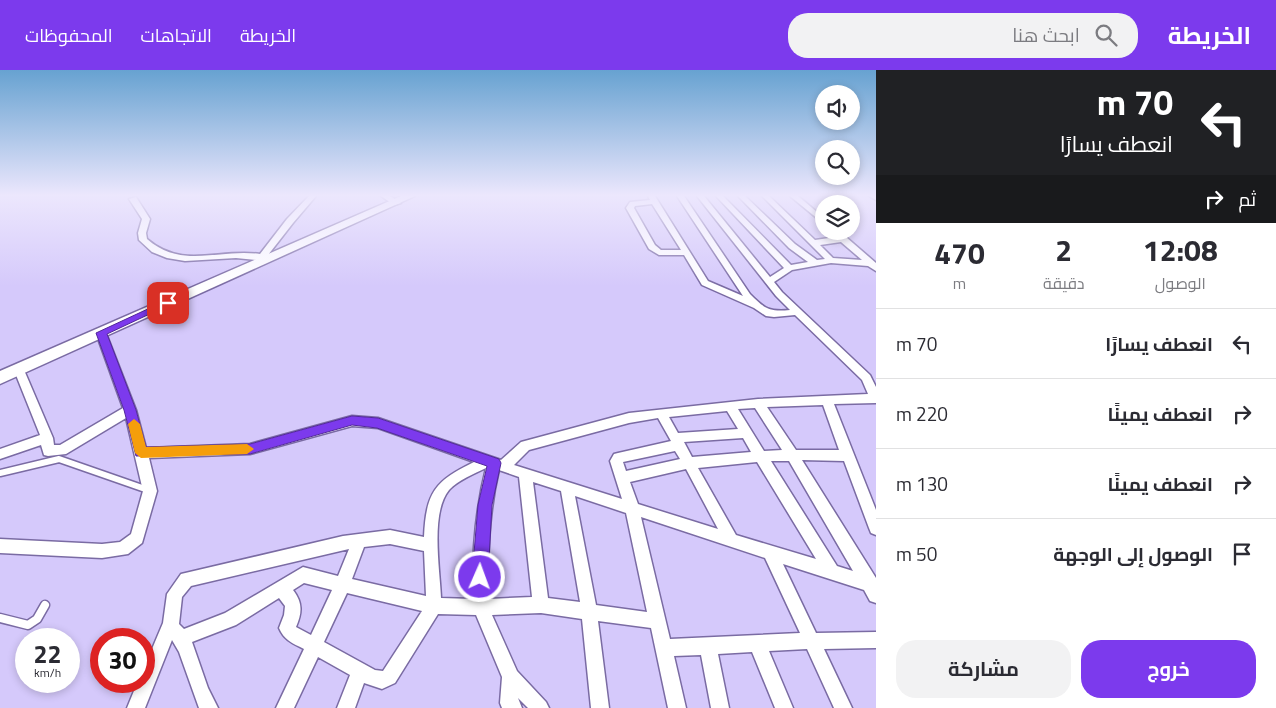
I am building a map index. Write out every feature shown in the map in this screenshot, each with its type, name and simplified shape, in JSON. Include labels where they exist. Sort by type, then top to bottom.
[{"type":"street","points":[[144,226],[142,233],[143,240],[156,251],[189,258],[266,257]]},
{"type":"street","points":[[266,257],[287,226]]},
{"type":"street","points":[[0,378],[266,257],[342,226]]},
{"type":"street","points":[[640,226],[652,247],[659,252],[687,253]]},
{"type":"street","points":[[669,226],[705,283],[757,306]]},
{"type":"street","points":[[700,226],[747,296],[757,306],[768,315],[798,312]]},
{"type":"street","points":[[281,588],[294,602],[295,611],[287,628],[290,633],[360,671],[382,680],[389,677],[434,606],[429,546],[434,514],[441,492],[446,485],[496,463],[525,446],[629,418],[758,403],[876,398],[866,378],[769,282],[722,226]]},
{"type":"street","points":[[746,226],[789,268]]},
{"type":"street","points":[[771,226],[792,246],[816,263]]},
{"type":"street","points":[[797,226],[831,260]]},
{"type":"street","points":[[814,243],[831,240]]},
{"type":"street","points":[[844,240],[872,266]]},
{"type":"street","points":[[769,282],[789,268],[831,260],[872,266]]},
{"type":"street","points":[[0,543],[102,551],[123,549],[137,538],[150,491],[130,410],[101,333]]},
{"type":"street","points":[[19,370],[48,438],[48,451],[53,456],[130,410]]},
{"type":"street","points":[[827,400],[876,528]]},
{"type":"street","points":[[758,403],[874,588]]},
{"type":"street","points":[[730,406],[832,572]]},
{"type":"street","points":[[661,413],[731,539]]},
{"type":"street","points":[[141,453],[250,449],[352,421],[378,423],[525,474],[731,539],[832,572],[874,588]]},
{"type":"street","points":[[676,708],[632,507],[616,463],[618,458],[677,442],[746,433]]},
{"type":"street","points":[[0,454],[48,438]]},
{"type":"street","points":[[622,478],[689,463],[761,456],[833,454],[848,456]]},
{"type":"street","points":[[496,463],[487,492],[482,535],[481,607],[511,677],[540,708]]},
{"type":"street","points":[[525,474],[542,605]]},
{"type":"street","points":[[567,487],[589,610],[600,708]]},
{"type":"street","points":[[136,708],[171,623],[175,594],[186,579],[359,541],[390,537],[429,546]]},
{"type":"street","points":[[286,708],[344,584],[359,541]]},
{"type":"street","points":[[770,552],[843,708]]},
{"type":"street","points":[[299,554],[303,575]]},
{"type":"street","points":[[181,638],[230,619],[303,575],[434,606],[542,605],[589,610],[657,621]]},
{"type":"street","points":[[171,623],[181,638],[196,674],[203,699],[209,708]]},
{"type":"street","points":[[663,648],[876,640]]},
{"type":"street","points":[[758,644],[784,708]]},
{"type":"street","points":[[708,647],[720,708]]},
{"type":"street","points":[[346,708],[360,671]]},
{"type":"street","points":[[510,706],[511,677]]},
{"type":"lane","points":[[0,473],[53,456],[150,491]]},
{"type":"lane","points":[[0,618],[28,625],[37,619],[45,605]]},
{"type":"slow traffic","points":[[134,424],[141,453],[247,449]]},
{"type":"route","points":[[168,303],[101,333],[130,410],[141,453],[250,449],[352,421],[363,421],[378,423],[494,463],[485,505],[480,577]]}]
